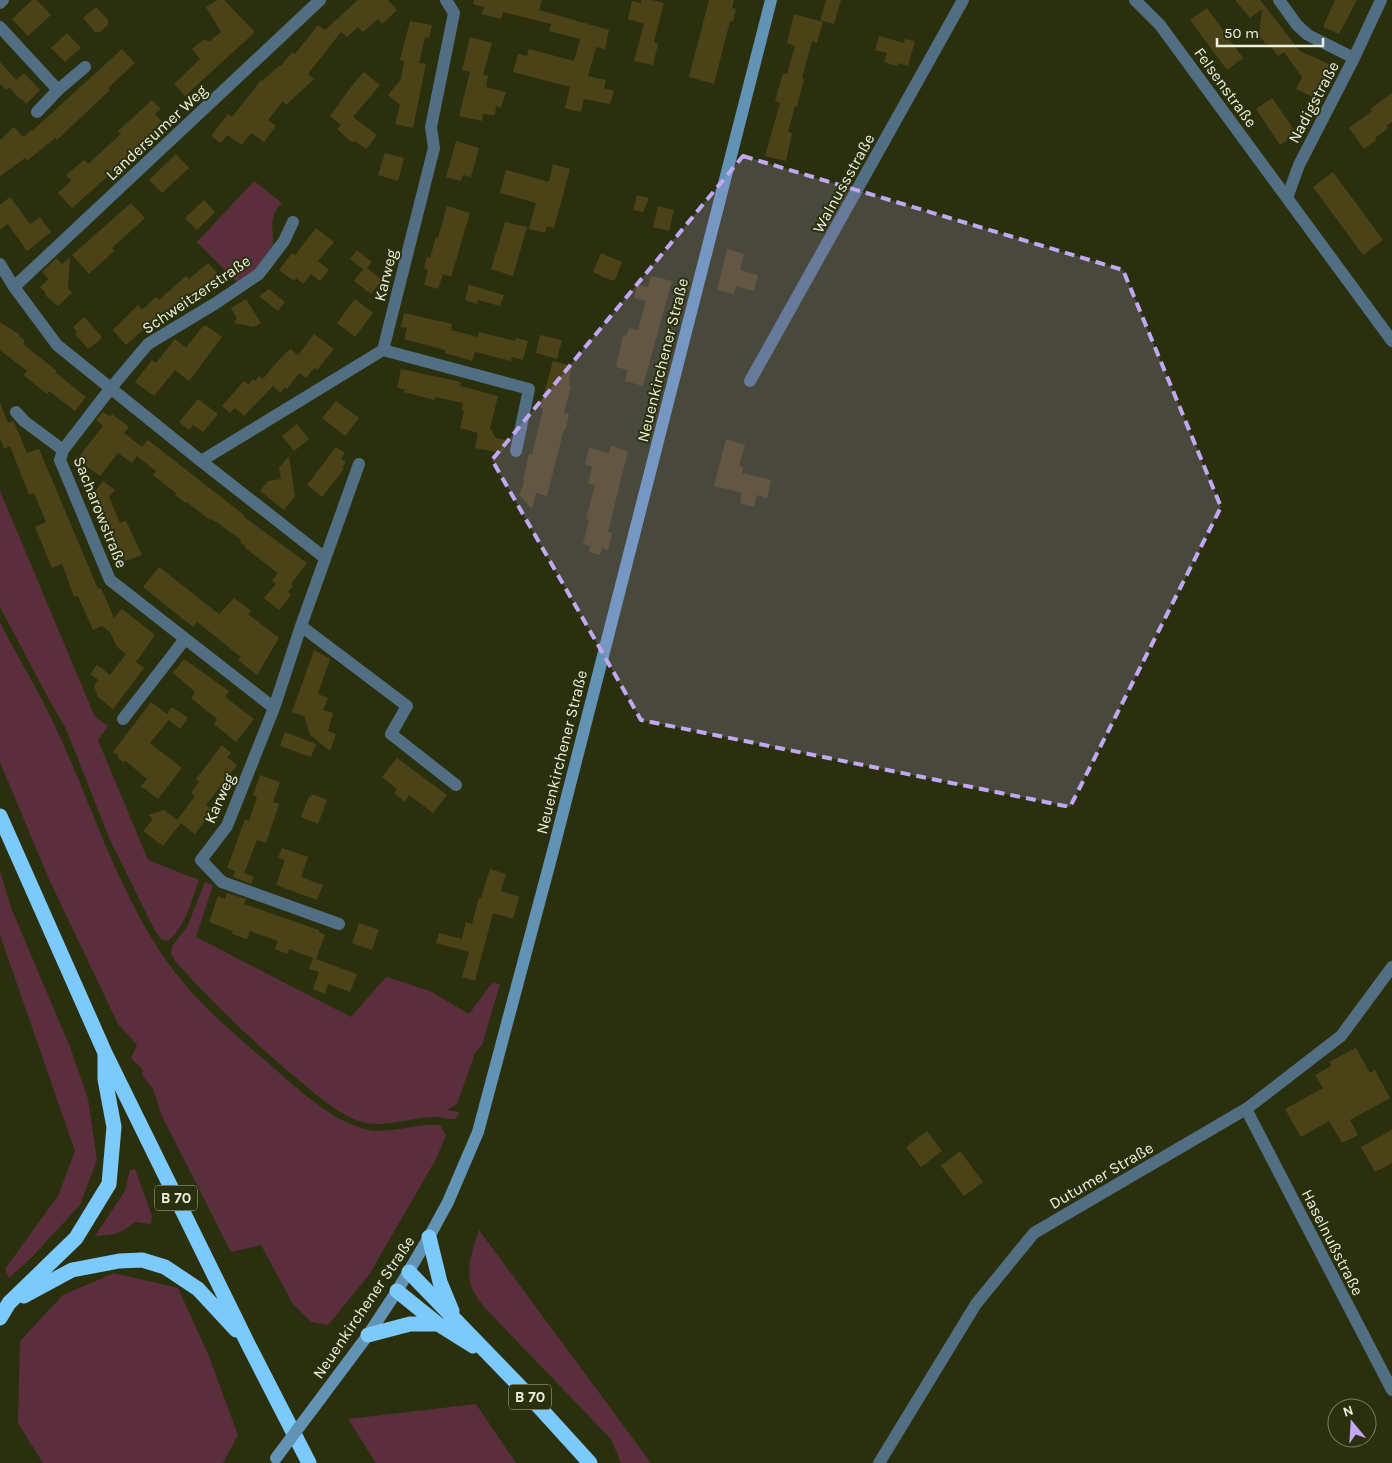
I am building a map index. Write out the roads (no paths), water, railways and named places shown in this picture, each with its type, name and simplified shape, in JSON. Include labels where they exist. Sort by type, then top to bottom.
[{"type":"highway","name":"B 70","points":[[0,816],[105,1053],[248,1344],[309,1463]]},
{"type":"highway","name":"B 70","points":[[0,1318],[9,1303],[76,1238],[108,1184],[114,1127],[105,1079],[105,1053]]},
{"type":"highway","name":"B 70","points":[[429,1237],[440,1282],[454,1317]]},
{"type":"highway","name":"B 70","points":[[9,1303],[72,1270],[119,1261],[142,1260],[165,1267],[198,1289],[248,1344]]},
{"type":"highway","name":"B 70","points":[[409,1272],[572,1441],[590,1463]]},
{"type":"highway","name":"B 70","points":[[397,1291],[438,1324],[488,1354]]},
{"type":"highway","points":[[368,1335],[410,1324],[438,1324]]},
{"type":"highway","name":"B 70","points":[[572,1441],[580,1463]]},
{"type":"street","points":[[0,3],[3,0]]},
{"type":"street","name":"Landersumer Weg","points":[[14,287],[320,0]]},
{"type":"street","name":"Karweg","points":[[383,350],[434,148],[431,127],[454,13],[446,0]]},
{"type":"street","name":"Neuenkirchener Straße","points":[[274,1460],[368,1335],[409,1272],[448,1202],[478,1132],[553,851],[771,0]]},
{"type":"street","name":"Walnussstraße","points":[[750,381],[963,0]]},
{"type":"street","name":"Felsenstraße","points":[[1135,0],[1160,24],[1392,341]]},
{"type":"street","points":[[1279,0],[1308,35],[1354,58]]},
{"type":"street","name":"Nadigstraße","points":[[1287,198],[1298,165],[1354,58],[1381,0]]},
{"type":"street","points":[[0,27],[58,90]]},
{"type":"street","points":[[37,112],[58,90],[85,67]]},
{"type":"street","name":"Schweitzerstraße","points":[[110,389],[148,344],[260,274],[284,241],[293,222]]},
{"type":"street","points":[[0,264],[14,287],[57,345],[325,558]]},
{"type":"street","points":[[201,461],[383,350],[529,388],[516,451]]},
{"type":"street","name":"Sacharowstraße","points":[[110,389],[63,450],[60,460],[110,580],[274,708]]},
{"type":"street","name":"Sacharowstraße","points":[[16,412],[24,421],[63,450]]},
{"type":"street","name":"Karweg","points":[[339,924],[222,882],[201,860],[227,826],[274,708],[359,464]]},
{"type":"street","points":[[301,626],[407,706],[390,734],[456,785]]},
{"type":"street","points":[[123,719],[185,639]]},
{"type":"street","name":"Dutumer Straße","points":[[879,1463],[976,1304],[1034,1233],[1246,1110],[1341,1036],[1392,967]]},
{"type":"street","name":"Haselnußstraße","points":[[1246,1110],[1392,1390]]}]
